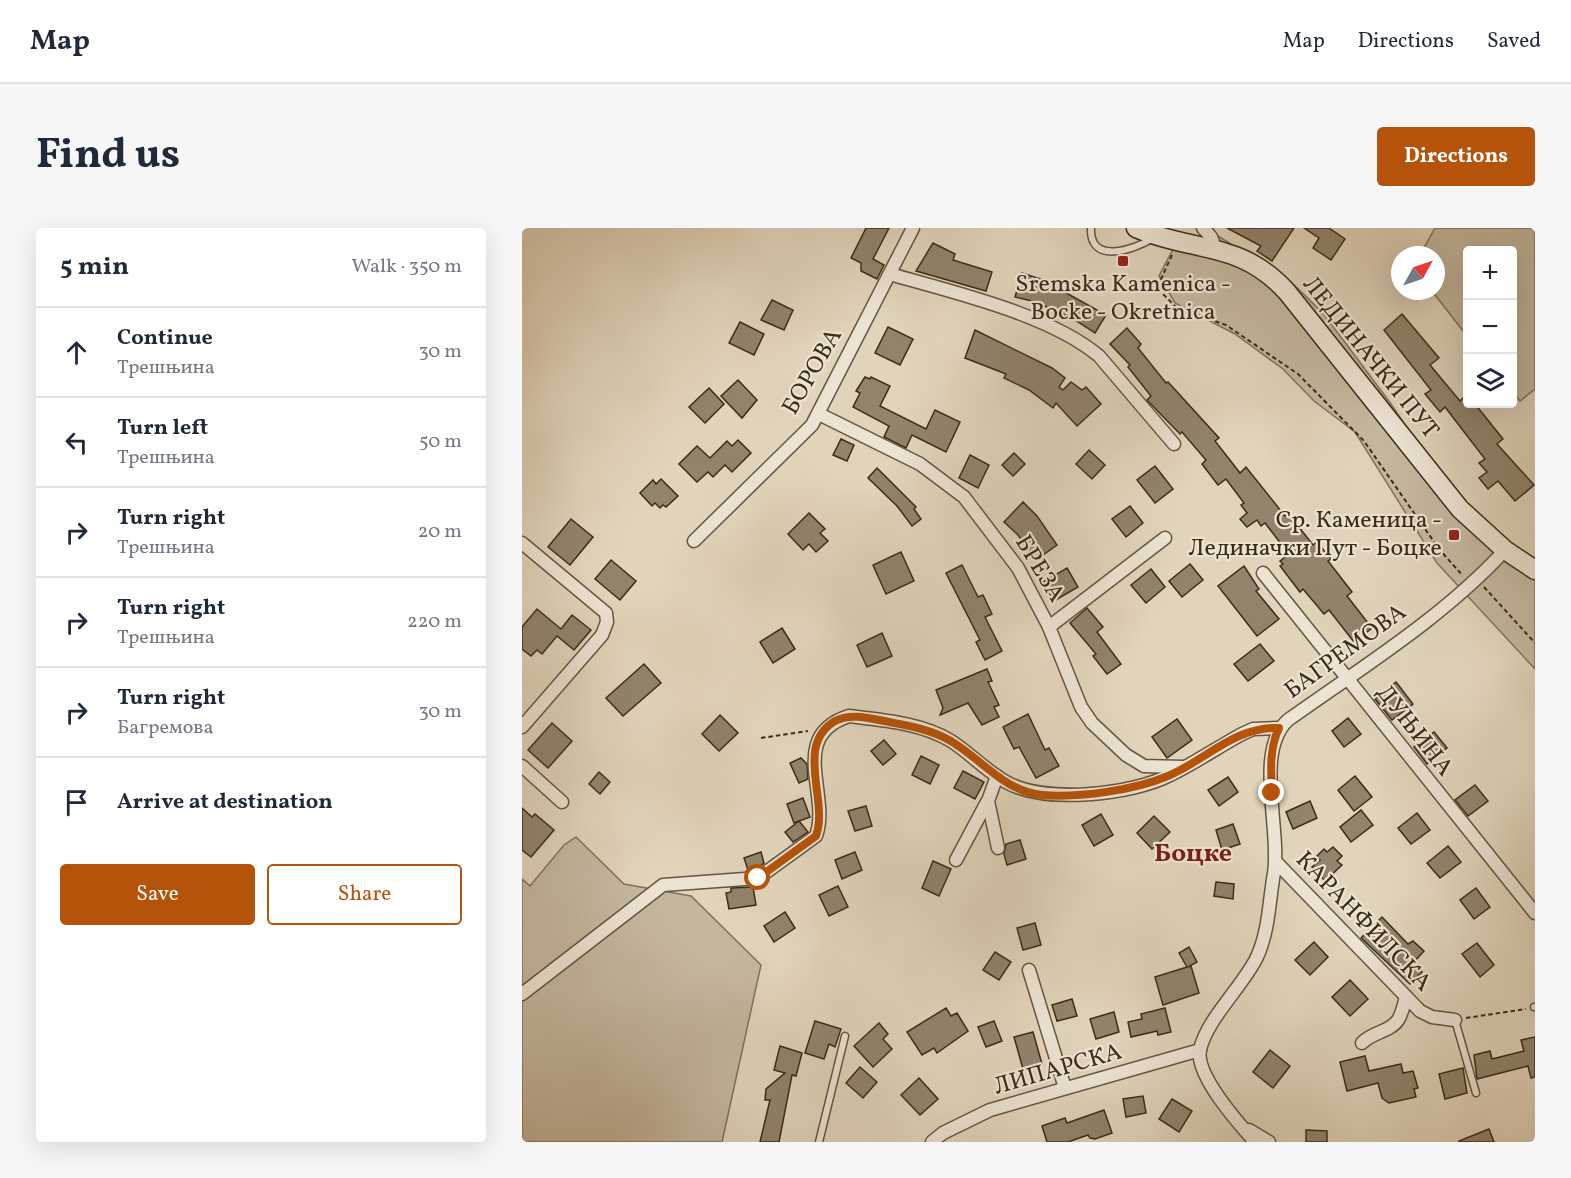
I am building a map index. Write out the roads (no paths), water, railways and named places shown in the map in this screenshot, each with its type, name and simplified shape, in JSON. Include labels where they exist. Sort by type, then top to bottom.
[{"type":"main road","name":"ЛЕДИНАЧКИ ПУТ","points":[[1136,228],[1157,236],[1244,257],[1276,280],[1445,491],[1479,529],[1535,570]]},
{"type":"street","name":"БОРОВА","points":[[694,541],[812,425],[913,228]]},
{"type":"street","points":[[1203,228],[1216,250]]},
{"type":"street","points":[[890,274],[1022,316],[1069,334],[1099,356],[1174,444]]},
{"type":"street","name":"БРЕЗА","points":[[819,414],[920,464],[964,497],[1018,568],[1049,627],[1081,707],[1092,723],[1126,755],[1144,766],[1184,767]]},
{"type":"street","points":[[1049,627],[1166,538]]},
{"type":"street","points":[[522,543],[606,613],[607,622],[602,635],[522,727]]},
{"type":"street","name":"БАГРЕМОВА","points":[[1200,1050],[1216,1018],[1256,958],[1266,932],[1276,861],[1271,759],[1274,738],[1279,728],[1474,582],[1505,550]]},
{"type":"street","name":"ДУЊИНА","points":[[1263,573],[1535,914]]},
{"type":"street","points":[[522,994],[663,885],[758,878],[816,836],[820,825],[814,771],[817,742],[822,733],[837,720],[849,716],[923,729],[949,740],[997,776],[1027,792],[1059,795],[1136,785],[1169,776],[1253,729],[1279,728]]},
{"type":"street","points":[[522,766],[562,802]]},
{"type":"street","points":[[956,860],[988,801],[997,776]]},
{"type":"street","points":[[988,801],[998,848]]},
{"type":"street","name":"КАРАНФИЛСКА","points":[[1276,861],[1420,1011],[1432,1017],[1455,1020]]},
{"type":"street","points":[[1029,970],[1065,1088]]},
{"type":"street","points":[[1362,1043],[1368,1036],[1392,1026],[1399,1019],[1406,997]]},
{"type":"street","points":[[1200,1050],[1205,1074],[1238,1123],[1255,1142]]},
{"type":"street","name":"ЛИПАРСКА","points":[[932,1142],[943,1133],[990,1110],[1200,1050]]},
{"type":"street","points":[[1238,1123],[1269,1142]]},
{"type":"lane","points":[[1091,228],[1092,240],[1096,246],[1106,252],[1135,248],[1157,236]]},
{"type":"lane","points":[[1455,1020],[1476,1093]]},
{"type":"lane","points":[[819,1142],[846,1036]]},
{"type":"place","name":"Sremska Kamenica - Bocke - Okretnica","points":[[1123,261]]},
{"type":"place","name":"Ср. Каменица - Лединачки Пут - Боцке","points":[[1454,535]]},
{"type":"district","name":"Боцке","points":[[1193,854]]}]
